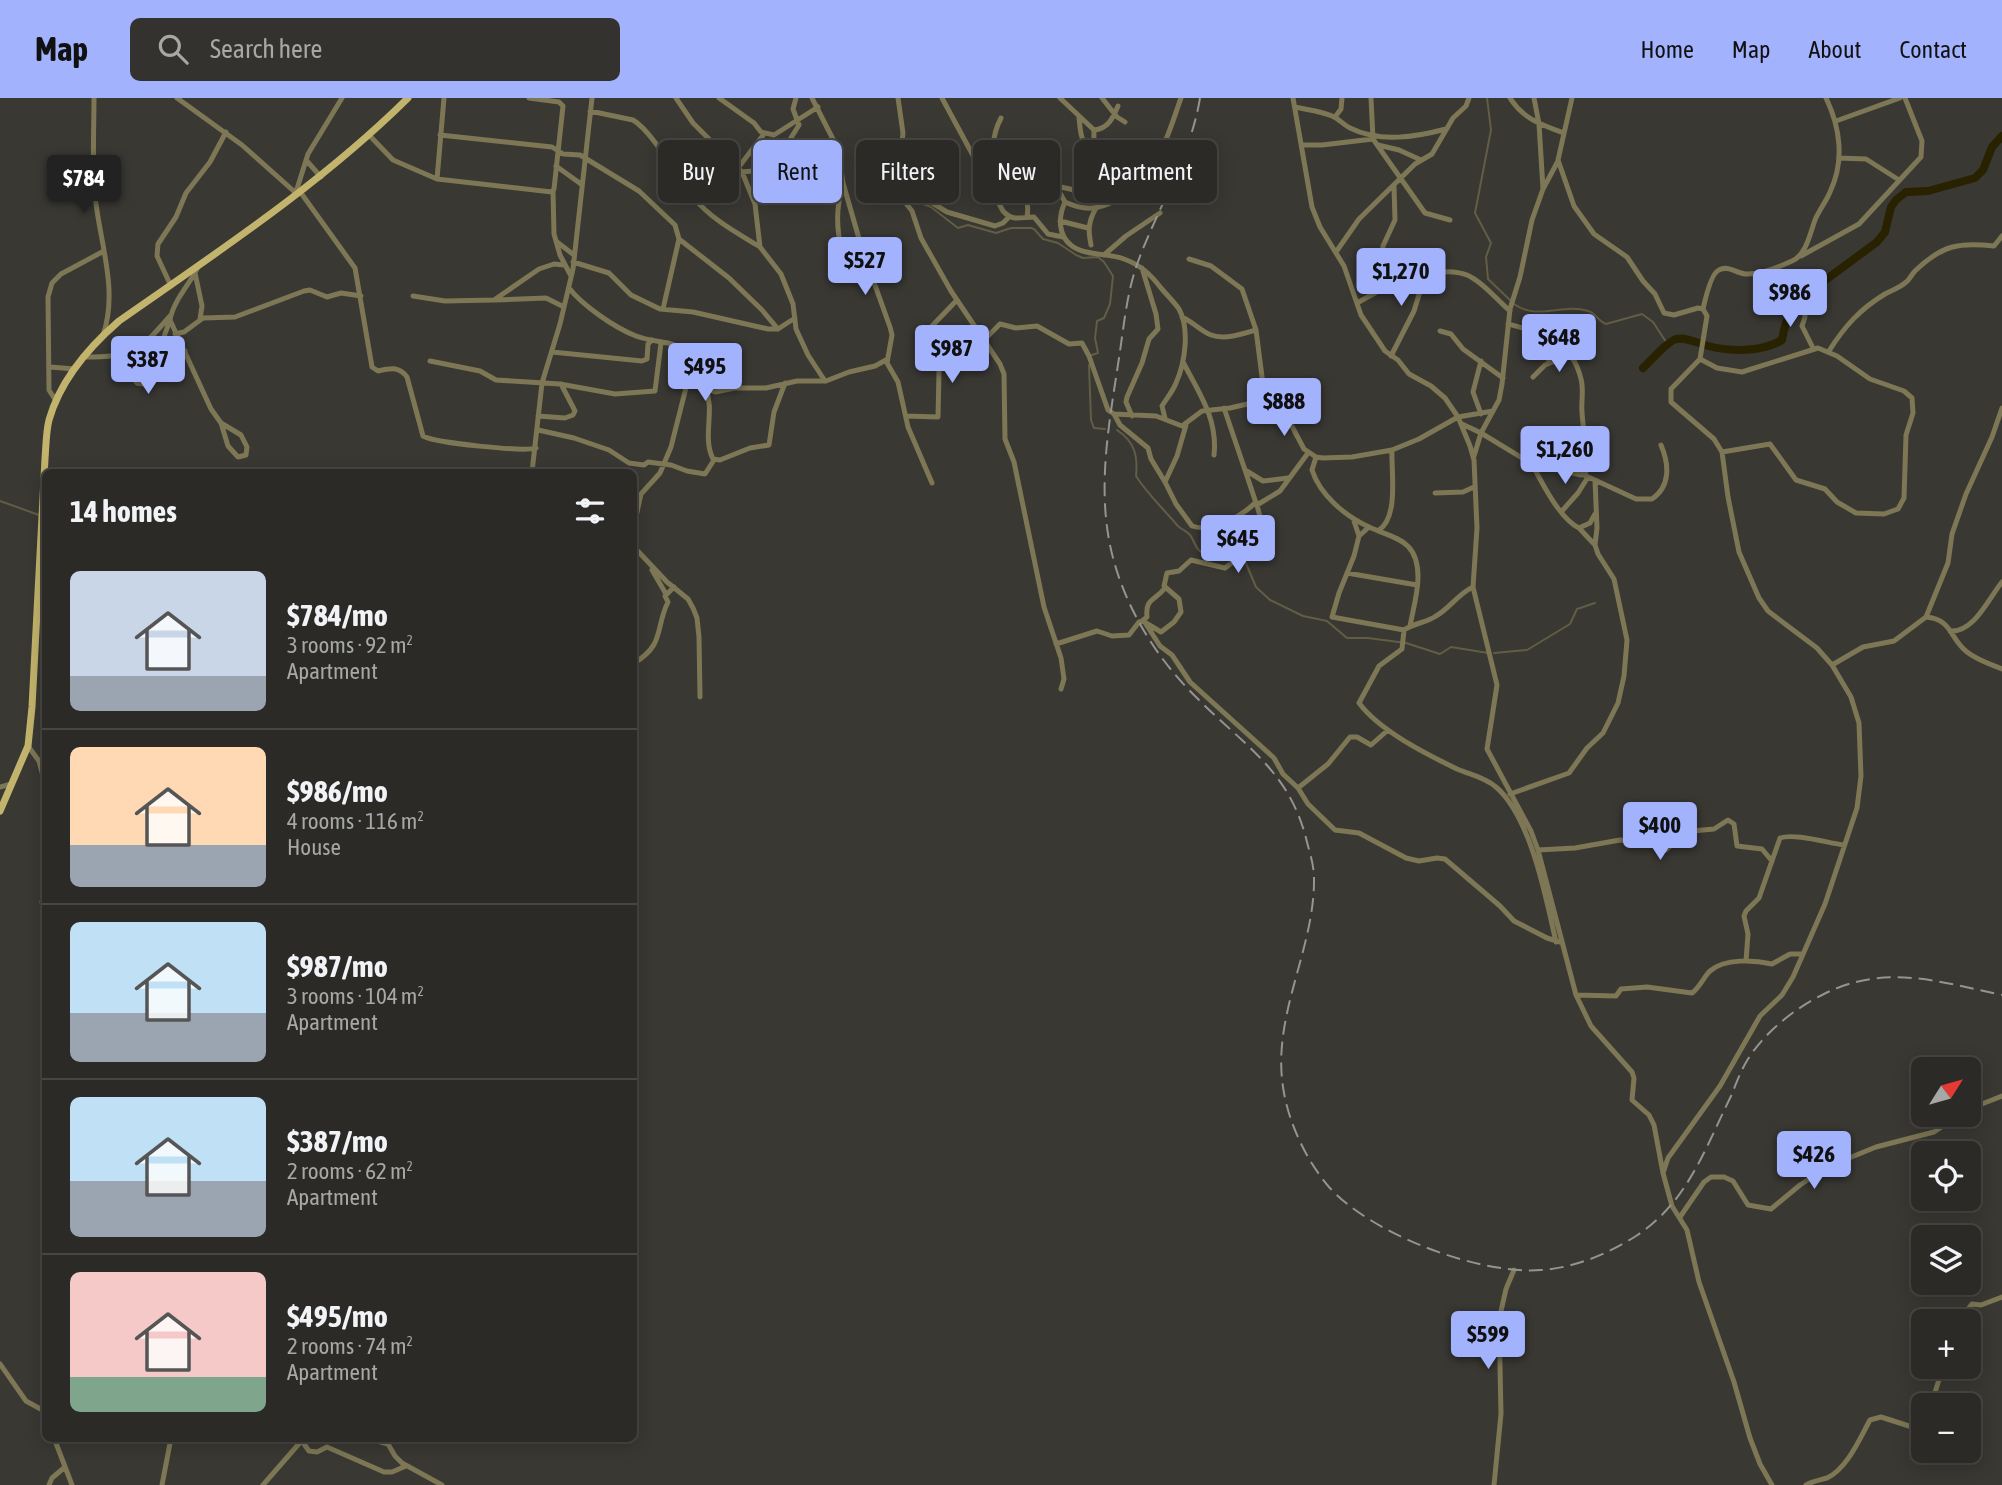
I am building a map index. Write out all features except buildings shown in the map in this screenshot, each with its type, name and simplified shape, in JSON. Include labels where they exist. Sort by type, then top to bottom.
[{"type":"main road","points":[[44,469],[50,419],[56,401],[75,369],[103,336],[119,321],[197,270],[321,177],[408,98]]},
{"type":"main road","points":[[1,808],[28,747],[42,510]]},
{"type":"street","points":[[94,98],[95,193],[109,281],[103,336]]},
{"type":"street","points":[[177,98],[226,132],[309,202],[330,237],[352,262],[361,296],[372,367],[378,371],[395,368],[403,371],[423,436],[512,449],[530,450],[536,447]]},
{"type":"street","points":[[298,193],[311,148],[342,98]]},
{"type":"street","points":[[437,179],[444,98]]},
{"type":"street","points":[[529,98],[562,104],[553,191],[553,225],[564,265],[571,276]]},
{"type":"street","points":[[533,469],[542,383],[569,288],[574,259],[592,98]]},
{"type":"street","points":[[676,98],[706,137],[740,170],[755,204],[760,247]]},
{"type":"street","points":[[719,98],[754,123],[764,134],[777,135],[818,107]]},
{"type":"street","points":[[790,140],[799,129],[793,109],[796,98]]},
{"type":"street","points":[[813,98],[834,140]]},
{"type":"street","points":[[898,98],[902,140]]},
{"type":"street","points":[[942,98],[1009,218]]},
{"type":"street","points":[[1059,98],[1094,130],[1095,140]]},
{"type":"street","points":[[1102,98],[1125,122]]},
{"type":"street","points":[[1166,140],[1181,98]]},
{"type":"street","points":[[1293,98],[1312,207],[1320,227],[1344,266],[1368,326],[1409,374],[1441,394],[1462,424],[1474,460]]},
{"type":"street","points":[[1335,117],[1341,109],[1342,98]]},
{"type":"street","points":[[1371,98],[1375,140],[1425,213],[1450,220]]},
{"type":"street","points":[[1336,252],[1355,223],[1421,160],[1436,150],[1446,129],[1466,106],[1469,98]]},
{"type":"street","points":[[1510,98],[1520,112],[1539,124],[1564,133]]},
{"type":"street","points":[[1534,98],[1539,124],[1543,189]]},
{"type":"street","points":[[1558,942],[1558,919],[1538,850],[1531,831],[1487,749],[1497,685],[1473,587],[1477,528],[1474,460],[1481,433],[1499,400],[1504,378],[1510,311],[1532,220],[1543,189],[1558,160],[1572,98]]},
{"type":"street","points":[[1798,258],[1830,192],[1839,158],[1836,121],[1826,98]]},
{"type":"street","points":[[1663,1173],[1668,1158],[1720,1086],[1760,1016],[1782,995],[1825,904],[1857,808],[1861,776],[1859,723],[1851,697],[1817,648],[1768,611],[1759,598],[1739,552],[1722,452],[1714,439],[1671,402],[1671,389],[1700,359],[1707,317],[1703,309],[1715,273],[1728,268],[1744,274],[1798,258],[1859,224],[1916,164],[1922,150],[1918,128],[1903,98],[1836,121]]},
{"type":"street","points":[[1094,130],[1104,128],[1118,106]]},
{"type":"street","points":[[1295,107],[1335,117],[1348,128],[1421,160]]},
{"type":"street","points":[[590,111],[633,120],[639,124],[701,205],[712,216],[760,247],[781,274],[791,298],[794,318],[805,349],[825,381]]},
{"type":"street","points":[[1079,117],[1082,140]]},
{"type":"street","points":[[993,140],[1001,118]]},
{"type":"street","points":[[1302,145],[1413,137],[1446,129]]},
{"type":"street","points":[[171,286],[157,256],[158,244],[176,217],[186,193],[208,165],[226,132]]},
{"type":"street","points":[[740,170],[764,134]]},
{"type":"street","points":[[369,135],[393,160],[437,179],[553,191]]},
{"type":"street","points":[[440,135],[558,149],[563,154],[580,155],[639,191],[676,226],[679,239],[663,309]]},
{"type":"street","points":[[1839,158],[1866,159],[1899,180]]},
{"type":"street","points":[[306,160],[321,177]]},
{"type":"street","points":[[1558,160],[1573,206],[1586,225],[1594,234],[1624,253],[1655,294],[1664,313],[1674,315],[1703,309]]},
{"type":"street","points":[[556,166],[581,184]]},
{"type":"street","points":[[740,170],[753,170]]},
{"type":"street","points":[[842,176],[862,249],[892,335],[886,360],[898,382],[908,427],[932,483]]},
{"type":"street","points":[[842,253],[836,227],[836,210],[844,183]]},
{"type":"street","points":[[1074,190],[1056,186],[1065,202],[1079,208],[1096,208],[1109,203]]},
{"type":"street","points":[[1357,303],[1380,287],[1383,246],[1395,220],[1394,186]]},
{"type":"street","points":[[1065,202],[1060,220],[1063,237],[1074,248],[1122,258],[1142,268],[1150,274],[1182,317],[1183,362],[1176,384],[1162,406],[1165,418]]},
{"type":"street","points":[[906,203],[912,211],[921,238],[1004,374],[1005,439],[1014,462],[1041,592],[1063,675],[1061,689]]},
{"type":"street","points":[[932,203],[941,209],[995,226],[1009,218],[1034,217],[1052,236],[1063,237]]},
{"type":"street","points":[[1027,203],[1027,218]]},
{"type":"street","points":[[1091,245],[1089,220],[1096,208]]},
{"type":"street","points":[[1104,255],[1126,236],[1160,214]]},
{"type":"street","points":[[1060,220],[1088,228]]},
{"type":"street","points":[[1829,351],[1853,317],[1886,293],[1904,284],[1913,273],[1939,253],[1960,244],[1994,246],[2002,236]]},
{"type":"street","points":[[679,239],[729,278],[778,329]]},
{"type":"street","points":[[556,241],[574,259],[609,272],[631,295],[663,309],[693,312],[748,326],[778,329],[794,318]]},
{"type":"street","points":[[56,401],[50,390],[47,307],[50,289],[61,274],[104,251]]},
{"type":"street","points":[[1189,259],[1211,266],[1242,289],[1256,330],[1265,400],[1288,419],[1299,442],[1308,453],[1316,457],[1352,457],[1392,450],[1419,439],[1458,417],[1493,411]]},
{"type":"street","points":[[494,300],[539,269],[554,264],[564,265]]},
{"type":"street","points":[[1132,416],[1126,397],[1142,363],[1149,339],[1158,329],[1142,268]]},
{"type":"street","points":[[152,380],[155,362],[170,318],[197,270]]},
{"type":"street","points":[[197,270],[202,306],[200,320]]},
{"type":"street","points":[[1380,287],[1447,272],[1468,276],[1510,311]]},
{"type":"street","points":[[1391,356],[1414,311],[1422,285],[1431,274]]},
{"type":"street","points":[[569,288],[578,299],[614,326],[639,338],[677,346],[703,370],[711,404],[709,442],[714,460]]},
{"type":"street","points":[[175,334],[184,332],[200,320],[235,317],[307,290],[327,297],[341,293],[361,296]]},
{"type":"street","points":[[413,296],[445,301],[546,298],[564,307]]},
{"type":"street","points":[[906,416],[938,417],[939,372],[931,327],[957,300]]},
{"type":"street","points":[[1803,301],[1805,317],[1802,326],[1813,348]]},
{"type":"street","points":[[1182,317],[1211,335],[1236,335],[1256,330]]},
{"type":"street","points":[[170,318],[199,385],[221,423],[231,451],[238,457],[246,455],[247,447],[241,435],[221,423]]},
{"type":"street","points":[[84,357],[116,356],[140,348],[170,318]]},
{"type":"street","points":[[984,341],[1000,324],[1016,328],[1037,326],[1069,344],[1082,343],[1108,410],[1114,414],[1165,418],[1178,426],[1186,425]]},
{"type":"street","points":[[1508,324],[1553,338],[1570,355],[1579,373],[1583,388],[1581,409],[1587,468],[1578,493],[1562,512]]},
{"type":"street","points":[[1440,331],[1451,334],[1463,349],[1504,378]]},
{"type":"street","points":[[1542,333],[1547,345],[1549,363]]},
{"type":"street","points":[[552,352],[642,361],[647,359],[648,345],[652,340]]},
{"type":"street","points":[[430,361],[480,371],[496,380],[560,384],[615,394],[653,393],[658,380],[656,372],[661,342]]},
{"type":"street","points":[[1700,359],[1717,368],[1742,372],[1813,348],[1829,351],[1870,379],[1912,395],[1913,413],[1906,435],[1904,498],[1898,509],[1884,514],[1871,515],[1845,508],[1825,489],[1796,480],[1770,444],[1722,452]]},
{"type":"street","points":[[116,356],[137,383],[147,383],[185,351]]},
{"type":"street","points":[[1533,377],[1541,367],[1570,355]]},
{"type":"street","points":[[637,514],[642,494],[660,473],[677,429],[693,360]]},
{"type":"street","points":[[706,390],[715,392],[735,388],[756,389],[797,381],[825,381],[886,360]]},
{"type":"street","points":[[1481,361],[1473,392],[1481,414]]},
{"type":"street","points":[[1183,362],[1209,409],[1215,443],[1214,455]]},
{"type":"street","points":[[50,367],[75,369]]},
{"type":"street","points":[[714,460],[750,448],[769,445],[775,407],[785,383]]},
{"type":"street","points":[[538,416],[565,418],[573,415],[575,411],[572,403],[560,384]]},
{"type":"street","points":[[1165,482],[1177,456],[1186,425],[1197,413],[1265,400]]},
{"type":"street","points":[[1144,622],[1161,632],[1181,612],[1179,599],[1166,588],[1164,582],[1167,573],[1178,571],[1191,560],[1225,568],[1249,550],[1265,549],[1266,540],[1256,503],[1224,408]]},
{"type":"street","points":[[1832,666],[1863,647],[1894,641],[1926,617],[1948,563],[1952,534],[1966,495],[1992,438],[2002,408]]},
{"type":"street","points":[[1114,414],[1119,425],[1148,448],[1154,466],[1181,514],[1192,526],[1198,528],[1235,517],[1278,493],[1308,453]]},
{"type":"street","points":[[1462,424],[1532,464],[1586,476],[1636,499],[1652,499],[1662,490],[1667,479],[1665,454],[1661,445]]},
{"type":"street","points":[[538,430],[601,447],[631,464],[663,464],[705,474],[714,460]]},
{"type":"street","points":[[1379,530],[1386,524],[1391,511],[1392,450]]},
{"type":"street","points":[[1316,457],[1312,470],[1321,489],[1353,518],[1401,539],[1408,545],[1415,560],[1417,585],[1410,626]]},
{"type":"street","points":[[1510,794],[1569,773],[1587,748],[1603,733],[1618,703],[1626,663],[1625,626],[1614,579],[1595,545],[1562,512],[1532,464]]},
{"type":"street","points":[[1245,470],[1263,481],[1288,478]]},
{"type":"street","points":[[1595,480],[1595,545]]},
{"type":"street","points":[[1435,493],[1462,492],[1474,486]]},
{"type":"street","points":[[1579,528],[1590,523],[1595,514]]},
{"type":"street","points":[[1353,518],[1359,536]]},
{"type":"street","points":[[1369,527],[1359,536],[1332,617],[1404,631]]},
{"type":"street","points":[[637,550],[688,599],[697,618],[700,697]]},
{"type":"street","points":[[637,660],[658,639],[663,611],[668,602],[650,564]]},
{"type":"street","points":[[1347,573],[1417,585]]},
{"type":"street","points":[[1950,631],[1963,629],[1973,622],[2002,582]]},
{"type":"street","points":[[666,594],[674,587]]},
{"type":"street","points":[[1473,587],[1457,597],[1439,615],[1404,631],[1402,649],[1379,666],[1360,700],[1360,705],[1388,730],[1456,769],[1482,778],[1501,792],[1527,837],[1537,862],[1558,942],[1576,995],[1591,1026],[1632,1072],[1632,1100],[1649,1115],[1654,1125],[1672,1206],[1687,1230],[1699,1282],[1734,1382],[1749,1438],[1772,1485]]},
{"type":"street","points":[[1056,644],[1097,631],[1112,636],[1129,635],[1147,617],[1148,603],[1166,588]]},
{"type":"street","points":[[1926,617],[1940,619],[1968,653],[2002,669]]},
{"type":"street","points":[[1144,622],[1157,642],[1172,655],[1190,682],[1270,754],[1308,804],[1335,830],[1359,833],[1406,858],[1419,861],[1445,859],[1514,921],[1558,942]]},
{"type":"street","points":[[1297,788],[1328,764],[1350,737],[1357,737],[1371,745],[1388,730]]},
{"type":"street","points":[[28,747],[39,761],[42,772]]},
{"type":"street","points":[[0,787],[11,784]]},
{"type":"street","points":[[1538,850],[1575,848],[1620,840],[1655,842],[1666,850],[1675,842],[1686,838],[1692,831],[1714,829],[1728,820],[1734,824],[1737,846],[1762,849],[1772,861]]},
{"type":"street","points":[[1746,961],[1748,934],[1744,916],[1759,898],[1778,842],[1783,836],[1815,838],[1844,845]]},
{"type":"street","points":[[1576,995],[1616,996],[1621,989],[1647,987],[1692,993],[1712,970],[1723,965],[1746,961],[1772,964],[1790,954],[1802,954]]},
{"type":"street","points":[[1981,1104],[2002,1096]]},
{"type":"street","points":[[1680,1217],[1704,1182],[1711,1177],[1724,1177],[1733,1181],[1752,1208],[1771,1209],[1828,1167],[1876,1147],[1934,1132],[1941,1127]]},
{"type":"street","points":[[1494,1485],[1501,1413],[1499,1320],[1506,1289],[1514,1270]]},
{"type":"street","points":[[1968,1309],[1972,1304],[1981,1305],[2002,1297]]},
{"type":"street","points":[[0,1364],[24,1399],[42,1410]]},
{"type":"street","points":[[1806,1485],[1828,1477],[1842,1467],[1858,1445],[1870,1420],[1881,1417],[1911,1425]]},
{"type":"street","points":[[56,1442],[72,1485]]},
{"type":"street","points":[[162,1485],[170,1442]]},
{"type":"street","points":[[263,1485],[301,1442]]},
{"type":"street","points":[[304,1442],[309,1451],[317,1452],[327,1447],[388,1473],[406,1466]]},
{"type":"street","points":[[381,1442],[388,1444],[397,1460],[442,1485]]},
{"type":"street","points":[[49,1485],[52,1478],[65,1467]]},
{"type":"waterway","points":[[1487,98],[1491,130],[1475,213],[1491,243],[1486,257],[1488,279],[1510,300]]},
{"type":"waterway","points":[[1643,368],[1676,339],[1736,350],[1756,349],[1782,340],[1788,318],[1801,298],[1877,242],[1885,232],[1891,207],[1896,200],[1906,192],[1928,191],[1975,178],[1983,170],[1992,147],[2002,136]]},
{"type":"waterway","points":[[920,203],[931,207],[958,228],[968,225],[996,233],[1011,228],[1031,228],[1043,239],[1058,243],[1076,255],[1083,258],[1098,257],[1104,262],[1113,276],[1110,304],[1104,318],[1097,321],[1095,338],[1098,353],[1092,355]]},
{"type":"waterway","points":[[1514,304],[1523,309],[1541,312],[1579,309],[1593,313],[1606,324],[1642,314],[1653,322],[1668,345]]},
{"type":"waterway","points":[[1089,365],[1091,420],[1094,428],[1105,429]]},
{"type":"waterway","points":[[1117,430],[1128,439],[1134,450],[1136,476],[1178,526],[1190,535],[1198,550],[1207,554],[1235,556]]},
{"type":"waterway","points":[[0,501],[39,515]]},
{"type":"waterway","points":[[1242,559],[1256,587],[1270,600],[1303,616],[1327,621],[1347,638],[1406,643],[1440,654],[1451,647],[1488,653]]},
{"type":"waterway","points":[[1494,653],[1527,650],[1570,624],[1577,609],[1595,603]]},
{"type":"railway","points":[[1200,98],[1189,139],[1139,259],[1129,295],[1106,449],[1106,517],[1114,562],[1140,625],[1180,681],[1262,759],[1275,775],[1288,793],[1306,838],[1314,873],[1313,904],[1288,1008],[1281,1060],[1285,1100],[1294,1127],[1313,1165],[1329,1187],[1348,1204],[1398,1235],[1458,1258],[1516,1270],[1553,1269],[1578,1263],[1614,1249],[1636,1236],[1669,1208],[1693,1174],[1748,1059],[1772,1030],[1802,1006],[1847,985],[1891,977],[1934,981],[2002,995]]}]
